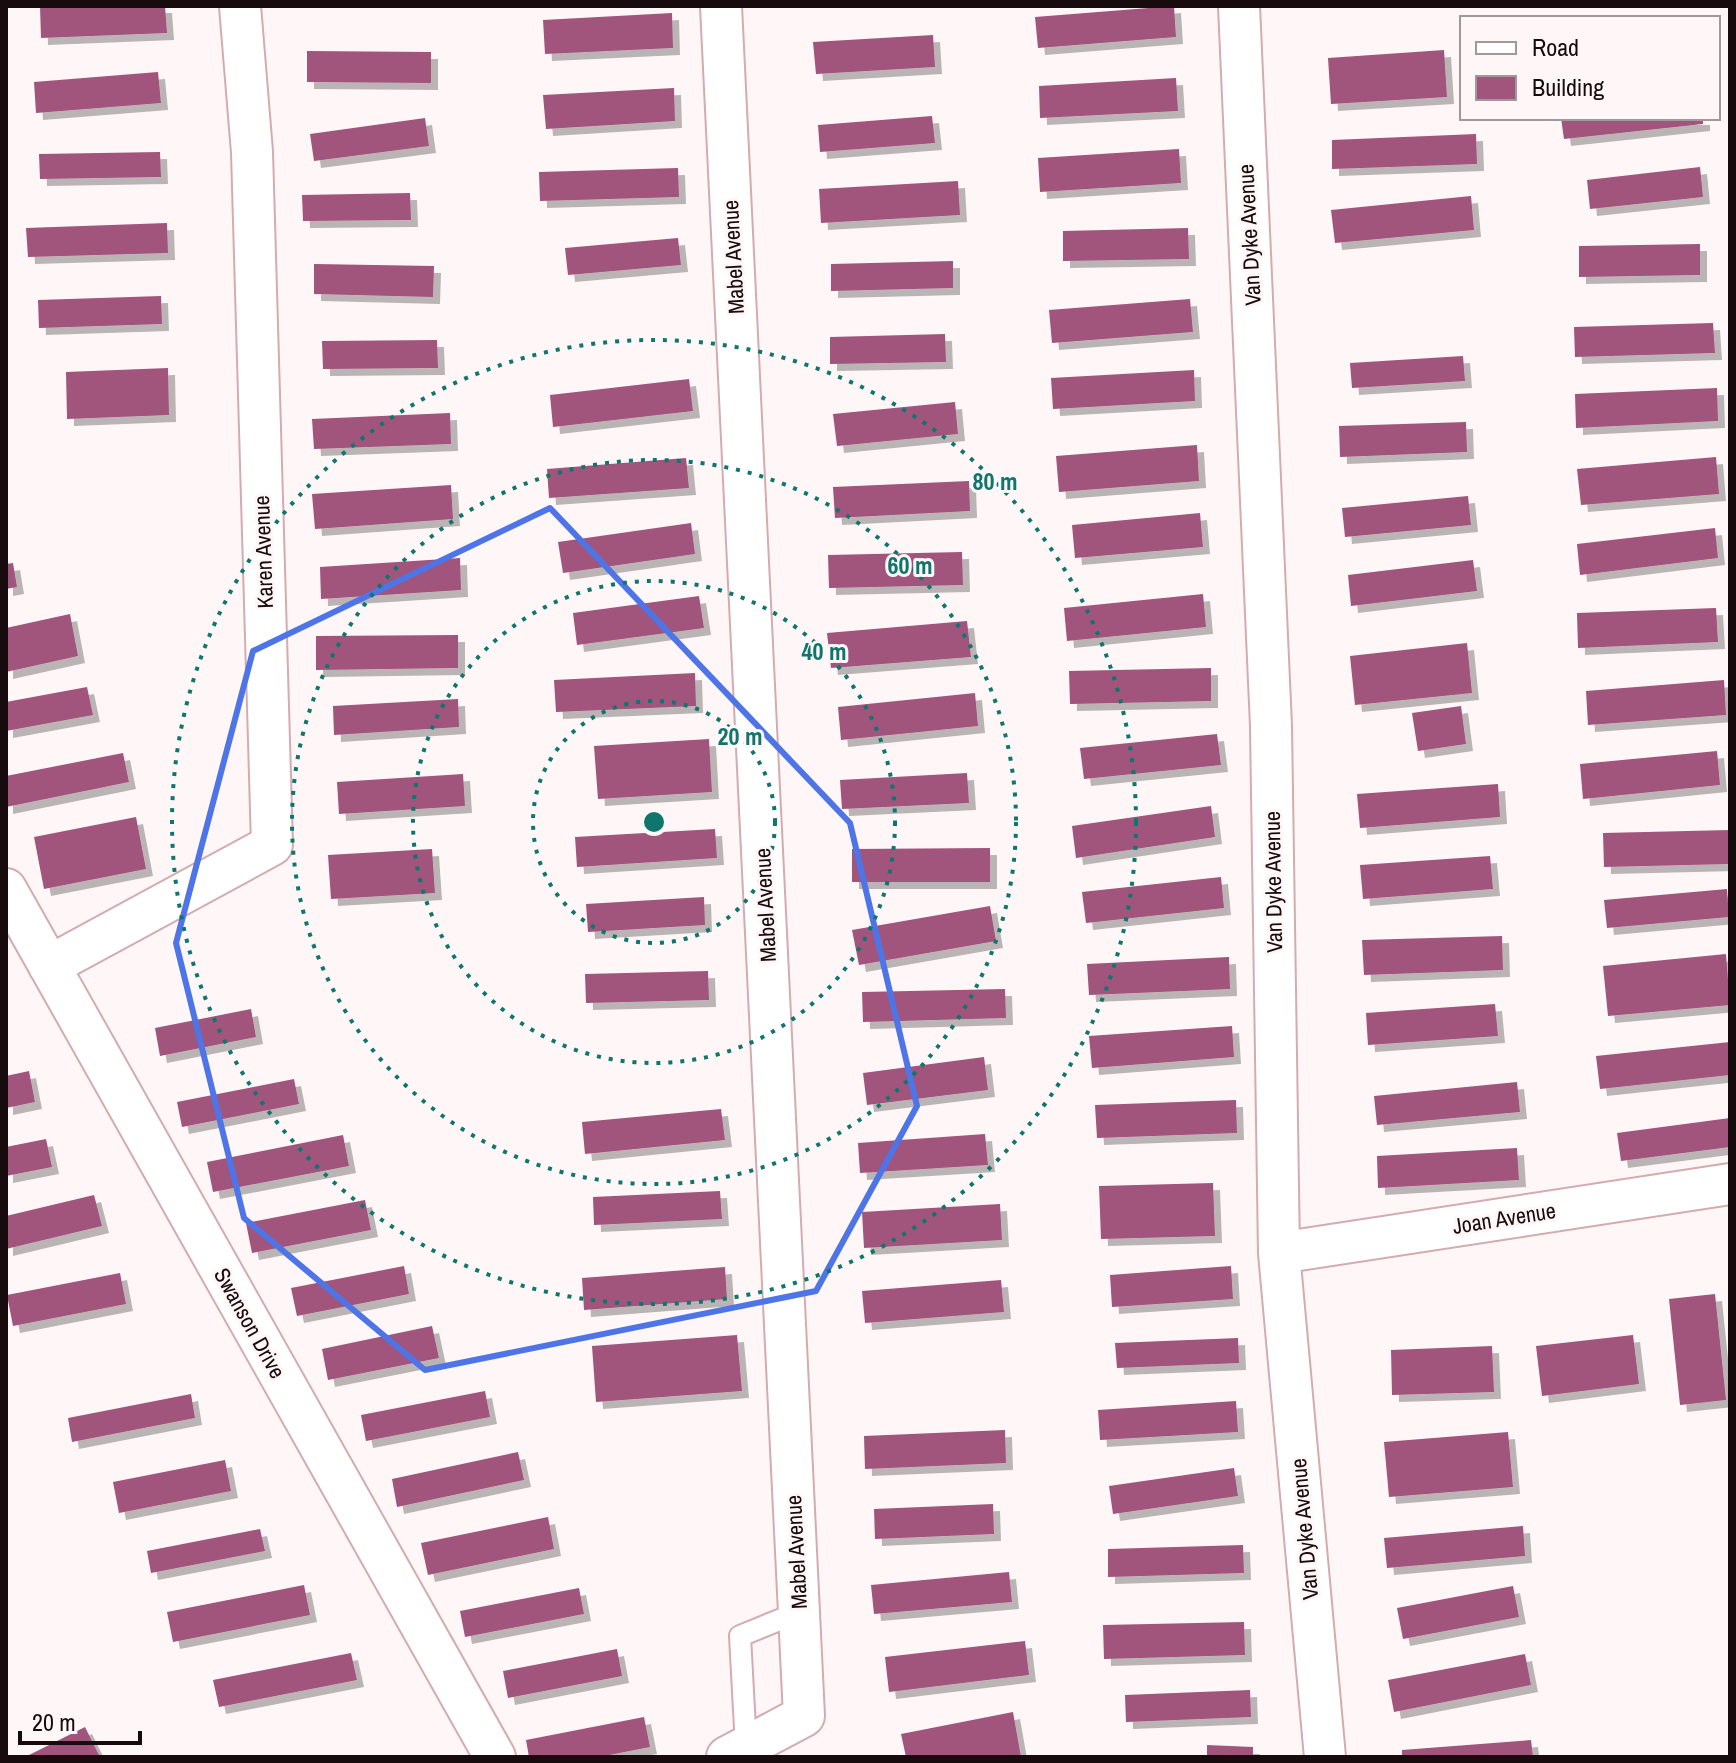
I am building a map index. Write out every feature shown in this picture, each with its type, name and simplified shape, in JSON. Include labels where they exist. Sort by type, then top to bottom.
[{"type":"street","name":"Karen Avenue","points":[[49,966],[272,845],[252,152],[240,6]]},
{"type":"street","name":"Mabel Avenue","points":[[721,6],[804,1716],[736,1752]]},
{"type":"street","name":"Van Dyke Avenue","points":[[1239,6],[1271,726],[1279,1253],[1325,1757]]},
{"type":"street","name":"Swanson Drive","points":[[6,889],[495,1757]]},
{"type":"street","name":"Joan Avenue","points":[[1279,1253],[1730,1184]]},
{"type":"lane","points":[[736,1752],[740,1636],[799,1612]]},
{"type":"highlighted area","points":[[550,508],[850,823],[917,1106],[816,1291],[425,1370],[244,1218],[176,943],[253,651]]},
{"type":"building","points":[[40,6],[165,6],[167,33],[41,38]]},
{"type":"building","points":[[1174,6],[1176,37],[1038,48],[1035,17]]},
{"type":"building","points":[[672,13],[673,48],[545,54],[543,20]]},
{"type":"building","points":[[933,35],[935,67],[816,74],[813,42]]},
{"type":"building","points":[[1444,50],[1447,97],[1331,104],[1328,58]]},
{"type":"building","points":[[307,51],[431,52],[431,83],[307,82]]},
{"type":"building","points":[[158,72],[161,103],[36,113],[34,82]]},
{"type":"building","points":[[1176,78],[1178,111],[1040,118],[1039,86]]},
{"type":"building","points":[[674,88],[675,121],[546,129],[543,95]]},
{"type":"building","points":[[932,116],[935,143],[820,152],[818,125]]},
{"type":"building","points":[[425,118],[429,146],[314,161],[310,134]]},
{"type":"building","points":[[1561,120],[1703,120],[1703,124],[1564,139]]},
{"type":"building","points":[[1476,134],[1477,164],[1332,169],[1332,140]]},
{"type":"building","points":[[1179,149],[1181,183],[1040,192],[1038,158]]},
{"type":"building","points":[[160,152],[161,177],[40,179],[39,154]]},
{"type":"building","points":[[1700,167],[1703,197],[1590,209],[1587,180]]},
{"type":"building","points":[[678,168],[679,197],[540,201],[539,172]]},
{"type":"building","points":[[958,181],[960,215],[821,223],[819,189]]},
{"type":"building","points":[[410,193],[411,220],[303,221],[302,195]]},
{"type":"building","points":[[1471,196],[1474,230],[1335,243],[1331,210]]},
{"type":"building","points":[[167,223],[168,253],[28,257],[26,228]]},
{"type":"building","points":[[1188,228],[1189,259],[1063,261],[1063,231]]},
{"type":"building","points":[[678,238],[681,265],[568,275],[565,248]]},
{"type":"building","points":[[1700,244],[1700,275],[1579,277],[1579,246]]},
{"type":"building","points":[[953,261],[953,288],[831,291],[831,264]]},
{"type":"building","points":[[314,264],[434,266],[433,297],[314,294]]},
{"type":"building","points":[[161,296],[162,324],[39,328],[38,300]]},
{"type":"building","points":[[1190,299],[1193,332],[1052,343],[1049,310]]},
{"type":"building","points":[[1713,323],[1715,353],[1575,357],[1574,327]]},
{"type":"building","points":[[945,334],[946,362],[830,364],[830,337]]},
{"type":"building","points":[[437,340],[438,368],[323,369],[322,341]]},
{"type":"building","points":[[1463,356],[1465,381],[1352,388],[1350,363]]},
{"type":"building","points":[[168,368],[169,415],[67,419],[66,372]]},
{"type":"building","points":[[1194,370],[1195,401],[1053,409],[1051,378]]},
{"type":"building","points":[[689,379],[693,411],[553,427],[550,395]]},
{"type":"building","points":[[1717,388],[1718,421],[1576,428],[1575,394]]},
{"type":"building","points":[[955,402],[958,434],[837,446],[833,414]]},
{"type":"building","points":[[450,413],[451,444],[314,449],[312,419]]},
{"type":"building","points":[[1466,422],[1467,452],[1340,457],[1339,426]]},
{"type":"building","points":[[1197,445],[1199,481],[1059,492],[1056,456]]},
{"type":"building","points":[[1716,457],[1719,494],[1581,505],[1577,469]]},
{"type":"building","points":[[686,458],[689,488],[549,498],[547,469]]},
{"type":"building","points":[[969,481],[970,511],[835,518],[833,487]]},
{"type":"building","points":[[451,485],[453,519],[315,529],[312,494]]},
{"type":"building","points":[[1468,496],[1471,525],[1345,537],[1342,508]]},
{"type":"building","points":[[1200,513],[1203,547],[1075,558],[1072,525]]},
{"type":"building","points":[[691,523],[695,554],[563,573],[558,542]]},
{"type":"building","points":[[1715,528],[1718,558],[1580,575],[1577,544]]},
{"type":"building","points":[[962,552],[963,585],[829,588],[828,555]]},
{"type":"building","points":[[460,558],[461,590],[321,599],[320,567]]},
{"type":"building","points":[[1473,560],[1477,591],[1351,606],[1348,575]]},
{"type":"building","points":[[13,563],[17,587],[6,589],[6,564]]},
{"type":"building","points":[[1203,594],[1206,627],[1067,641],[1064,608]]},
{"type":"building","points":[[699,596],[704,628],[577,645],[573,613]]},
{"type":"building","points":[[1716,608],[1718,642],[1578,648],[1577,613]]},
{"type":"building","points":[[70,614],[78,656],[6,672],[6,628]]},
{"type":"building","points":[[967,621],[971,657],[831,668],[827,633]]},
{"type":"building","points":[[458,635],[458,668],[316,670],[316,636]]},
{"type":"building","points":[[1467,643],[1472,693],[1355,705],[1350,656]]},
{"type":"building","points":[[1211,668],[1211,701],[1070,704],[1069,671]]},
{"type":"building","points":[[695,673],[696,706],[556,712],[554,680]]},
{"type":"building","points":[[1724,680],[1726,715],[1588,725],[1586,691]]},
{"type":"building","points":[[87,687],[93,715],[6,731],[6,702]]},
{"type":"building","points":[[975,693],[978,726],[841,740],[838,707]]},
{"type":"building","points":[[458,699],[459,727],[334,735],[333,706]]},
{"type":"building","points":[[1461,706],[1466,744],[1418,751],[1412,713]]},
{"type":"building","points":[[1217,734],[1221,765],[1084,779],[1080,748]]},
{"type":"building","points":[[709,739],[712,792],[598,799],[594,746]]},
{"type":"building","points":[[1717,751],[1720,785],[1583,799],[1580,764]]},
{"type":"building","points":[[123,753],[129,782],[6,807],[6,776]]},
{"type":"building","points":[[967,773],[969,803],[842,809],[840,780]]},
{"type":"building","points":[[463,774],[465,806],[339,814],[337,782]]},
{"type":"building","points":[[1498,784],[1500,817],[1360,828],[1357,794]]},
{"type":"building","points":[[1211,806],[1215,837],[1076,858],[1072,826]]},
{"type":"building","points":[[136,817],[146,869],[44,889],[34,837]]},
{"type":"building","points":[[715,829],[717,858],[577,867],[575,837]]},
{"type":"building","points":[[1730,830],[1730,864],[1604,867],[1603,833]]},
{"type":"building","points":[[990,848],[990,882],[852,882],[852,849]]},
{"type":"building","points":[[432,849],[435,893],[331,899],[328,855]]},
{"type":"building","points":[[1490,856],[1493,889],[1363,899],[1360,865]]},
{"type":"building","points":[[1221,877],[1224,908],[1086,923],[1082,892]]},
{"type":"building","points":[[1727,889],[1729,917],[1607,928],[1604,900]]},
{"type":"building","points":[[704,897],[705,925],[588,932],[586,904]]},
{"type":"building","points":[[990,906],[996,941],[859,965],[852,930]]},
{"type":"building","points":[[1502,936],[1503,970],[1364,975],[1362,940]]},
{"type":"building","points":[[1726,954],[1730,1005],[1608,1016],[1603,966]]},
{"type":"building","points":[[1229,957],[1230,989],[1089,995],[1087,964]]},
{"type":"building","points":[[708,971],[709,1000],[586,1003],[585,974]]},
{"type":"building","points":[[1005,989],[1006,1018],[863,1022],[862,992]]},
{"type":"building","points":[[1495,1004],[1498,1036],[1368,1045],[1366,1013]]},
{"type":"building","points":[[251,1009],[256,1037],[160,1056],[155,1028]]},
{"type":"building","points":[[1232,1026],[1234,1057],[1092,1068],[1089,1036]]},
{"type":"building","points":[[1730,1042],[1730,1075],[1600,1089],[1596,1056]]},
{"type":"building","points":[[984,1057],[988,1090],[867,1105],[863,1073]]},
{"type":"building","points":[[29,1071],[35,1102],[6,1108],[6,1076]]},
{"type":"building","points":[[294,1079],[299,1104],[182,1127],[177,1102]]},
{"type":"building","points":[[1517,1082],[1520,1112],[1377,1125],[1374,1096]]},
{"type":"building","points":[[1236,1100],[1237,1133],[1097,1138],[1095,1105]]},
{"type":"building","points":[[721,1109],[725,1140],[585,1154],[582,1122]]},
{"type":"building","points":[[1730,1118],[1730,1147],[1621,1161],[1617,1133]]},
{"type":"building","points":[[985,1134],[988,1165],[860,1173],[858,1143]]},
{"type":"building","points":[[343,1135],[349,1166],[213,1192],[207,1162]]},
{"type":"building","points":[[46,1139],[52,1167],[6,1176],[6,1147]]},
{"type":"building","points":[[1517,1148],[1519,1180],[1378,1188],[1377,1156]]},
{"type":"building","points":[[1213,1183],[1215,1236],[1101,1239],[1099,1186]]},
{"type":"building","points":[[720,1191],[722,1219],[594,1225],[593,1197]]},
{"type":"building","points":[[94,1195],[102,1226],[6,1249],[6,1216]]},
{"type":"building","points":[[365,1200],[371,1230],[252,1253],[246,1223]]},
{"type":"building","points":[[1000,1204],[1002,1240],[864,1248],[862,1212]]},
{"type":"building","points":[[404,1266],[409,1294],[297,1316],[291,1288]]},
{"type":"building","points":[[1231,1266],[1233,1299],[1112,1307],[1110,1275]]},
{"type":"building","points":[[725,1267],[727,1299],[584,1310],[582,1278]]},
{"type":"building","points":[[120,1273],[126,1304],[13,1326],[7,1295]]},
{"type":"building","points":[[1001,1280],[1004,1312],[865,1323],[862,1291]]},
{"type":"building","points":[[1715,1294],[1726,1400],[1680,1405],[1669,1299]]},
{"type":"building","points":[[432,1326],[439,1358],[328,1380],[322,1349]]},
{"type":"building","points":[[737,1335],[742,1391],[596,1402],[592,1346]]},
{"type":"building","points":[[1633,1335],[1639,1384],[1542,1396],[1536,1346]]},
{"type":"building","points":[[1238,1338],[1239,1363],[1117,1368],[1115,1343]]},
{"type":"building","points":[[1492,1346],[1494,1392],[1392,1395],[1391,1350]]},
{"type":"building","points":[[485,1391],[490,1417],[366,1441],[361,1415]]},
{"type":"building","points":[[191,1394],[195,1418],[72,1442],[68,1418]]},
{"type":"building","points":[[1236,1401],[1238,1432],[1100,1440],[1098,1410]]},
{"type":"building","points":[[1005,1430],[1006,1463],[865,1469],[864,1436]]},
{"type":"building","points":[[1508,1432],[1513,1487],[1389,1497],[1384,1442]]},
{"type":"building","points":[[518,1452],[524,1480],[397,1507],[392,1479]]},
{"type":"building","points":[[225,1460],[231,1491],[119,1513],[113,1482]]},
{"type":"building","points":[[1234,1468],[1238,1496],[1113,1514],[1109,1486]]},
{"type":"building","points":[[993,1504],[994,1534],[875,1539],[874,1509]]},
{"type":"building","points":[[548,1517],[554,1549],[428,1575],[421,1543]]},
{"type":"building","points":[[1523,1526],[1525,1556],[1387,1568],[1384,1538]]},
{"type":"building","points":[[260,1529],[265,1551],[151,1573],[147,1551]]},
{"type":"building","points":[[1243,1545],[1244,1573],[1108,1577],[1108,1549]]},
{"type":"building","points":[[1009,1572],[1012,1602],[874,1614],[871,1585]]},
{"type":"building","points":[[304,1585],[310,1615],[173,1642],[167,1612]]},
{"type":"building","points":[[1513,1586],[1519,1617],[1403,1639],[1397,1608]]},
{"type":"building","points":[[579,1588],[584,1614],[465,1637],[460,1611]]},
{"type":"building","points":[[1244,1622],[1245,1655],[1104,1659],[1103,1625]]},
{"type":"building","points":[[1025,1641],[1029,1675],[889,1692],[885,1657]]},
{"type":"building","points":[[617,1649],[622,1676],[508,1698],[503,1671]]},
{"type":"building","points":[[351,1653],[357,1680],[219,1707],[213,1680]]},
{"type":"building","points":[[1525,1654],[1531,1685],[1394,1712],[1388,1680]]},
{"type":"building","points":[[1250,1690],[1251,1717],[1126,1722],[1125,1695]]},
{"type":"building","points":[[1013,1712],[1021,1757],[906,1757],[901,1734]]},
{"type":"building","points":[[644,1717],[650,1747],[599,1757],[529,1757],[526,1740]]},
{"type":"building","points":[[85,1727],[100,1757],[25,1757]]},
{"type":"building","points":[[1531,1740],[1533,1757],[1402,1757],[1402,1750]]},
{"type":"building","points":[[1207,1745],[1253,1747],[1253,1757],[1207,1757]]}]
